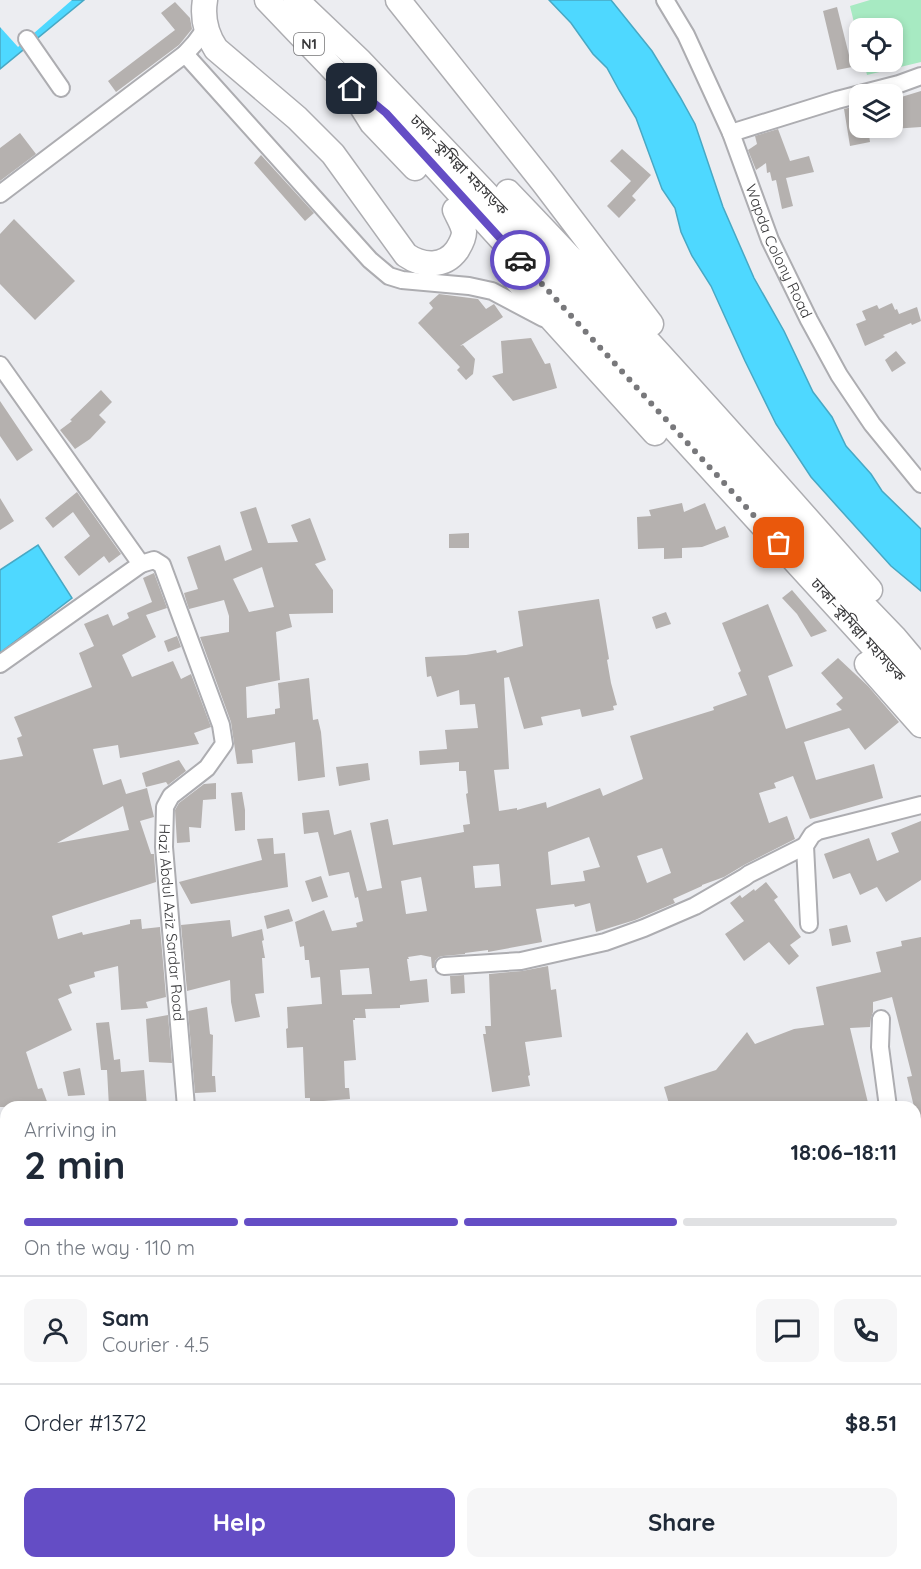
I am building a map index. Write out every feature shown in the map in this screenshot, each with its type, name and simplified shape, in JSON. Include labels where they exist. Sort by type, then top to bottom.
[{"type":"highway","points":[[205,0],[206,28],[216,49],[297,118],[333,154],[400,248],[414,260],[433,264],[455,253],[463,239],[464,232],[455,210]]},
{"type":"highway","name":"N1","points":[[267,0],[352,89]]},
{"type":"highway","name":"N1","points":[[296,0],[365,56]]},
{"type":"highway","points":[[318,0],[365,56],[577,263],[921,648]]},
{"type":"highway","points":[[398,0],[647,319],[708,407]]},
{"type":"highway","name":"ঢাকা–কুমিল্লা মহাসড়ক","points":[[365,56],[766,504],[921,669]]},
{"type":"highway","points":[[352,89],[372,123],[455,210],[557,326],[824,616],[921,725]]},
{"type":"highway","name":"ঢাকা–কুমিল্লা মহাসড়ক","points":[[352,89],[386,113],[921,699]]},
{"type":"street","name":"Wapda Colony Road","points":[[664,0],[686,34],[731,133],[770,240],[814,330],[839,375],[872,424],[921,484]]},
{"type":"street","points":[[0,194],[185,54],[206,28]]},
{"type":"street","points":[[27,39],[61,88]]},
{"type":"street","points":[[185,54],[370,260],[389,276],[402,280],[469,286],[492,291],[557,326]]},
{"type":"street","points":[[731,133],[921,76]]},
{"type":"street","points":[[0,365],[148,562],[0,664]]},
{"type":"street","name":"Hazi Abdul Aziz Sardar Road","points":[[148,562],[162,565],[221,725],[224,744],[207,768],[171,796],[165,807],[164,847],[185,1101]]},
{"type":"street","points":[[444,966],[521,961],[605,942],[695,906],[749,874],[805,846],[812,835],[818,831],[921,805]]},
{"type":"street","points":[[805,846],[809,924]]},
{"type":"street","points":[[881,1019],[880,1047],[887,1101]]},
{"type":"green space","points":[[870,0],[921,0],[921,62],[903,66],[903,18],[853,18],[850,6]]},
{"type":"water","points":[[0,0],[84,0],[0,69]]},
{"type":"water","points":[[549,0],[611,0],[652,51],[695,124],[723,207],[754,278],[784,331],[813,392],[832,417],[846,446],[871,474],[882,491],[921,529],[921,591],[891,566],[811,477],[776,424],[711,286],[692,256],[681,232],[675,208],[662,189],[636,118],[607,68],[593,54],[571,23]]},
{"type":"water","points":[[38,545],[72,598],[0,653],[0,570]]},
{"type":"pier","points":[[0,0],[72,0],[18,47],[0,27]]},
{"type":"building","points":[[175,2],[190,18],[192,29],[179,45],[116,92],[108,81],[175,30],[161,13]]},
{"type":"building","points":[[837,7],[849,55],[849,68],[837,70],[823,11]]},
{"type":"building","points":[[921,91],[921,127],[903,128],[903,96]]},
{"type":"building","points":[[849,108],[849,138],[869,138],[870,142],[850,146],[844,109]]},
{"type":"building","points":[[778,129],[790,161],[809,156],[814,172],[786,178],[793,206],[782,209],[776,180],[772,181],[770,172],[767,173],[766,163],[756,170],[748,150],[757,144],[755,136]]},
{"type":"building","points":[[20,133],[36,154],[0,181],[0,148]]},
{"type":"building","points":[[622,149],[651,175],[632,196],[636,200],[619,218],[607,206],[631,181],[610,161]]},
{"type":"building","points":[[261,155],[314,213],[305,221],[254,163]]},
{"type":"building","points":[[14,219],[75,281],[35,320],[0,284],[0,234]]},
{"type":"building","points":[[439,294],[478,299],[486,309],[494,304],[503,317],[460,346],[463,345],[475,359],[473,374],[466,380],[457,370],[460,367],[418,323],[433,308],[429,303]]},
{"type":"building","points":[[892,303],[899,314],[917,307],[921,321],[883,335],[885,337],[865,346],[856,324],[866,320],[862,311],[877,305],[879,309]]},
{"type":"building","points":[[531,338],[545,364],[550,363],[557,388],[513,401],[492,376],[503,373],[501,341]]},
{"type":"building","points":[[896,351],[906,363],[892,372],[885,360]]},
{"type":"building","points":[[101,390],[112,402],[99,415],[106,422],[90,439],[75,449],[60,430],[72,421],[70,420]]},
{"type":"building","points":[[0,401],[33,450],[17,461],[0,436]]},
{"type":"building","points":[[77,492],[121,554],[109,563],[104,556],[79,576],[64,557],[90,536],[73,512],[53,528],[45,518]]},
{"type":"building","points":[[0,498],[14,521],[0,530]]},
{"type":"building","points":[[682,503],[684,512],[705,503],[716,530],[725,526],[729,537],[702,547],[682,548],[682,558],[664,559],[664,548],[638,549],[637,517],[651,516],[649,510]]},
{"type":"building","points":[[256,507],[268,543],[298,542],[291,525],[310,518],[326,560],[315,564],[333,590],[333,613],[289,614],[292,627],[276,632],[280,680],[246,687],[247,718],[275,714],[275,709],[280,708],[278,683],[309,678],[313,720],[318,719],[321,732],[325,777],[298,781],[295,742],[252,750],[253,763],[237,764],[231,722],[200,637],[229,632],[229,616],[224,600],[189,609],[184,593],[198,589],[187,557],[220,545],[225,561],[252,550],[240,512]],"holes":[[[262,567],[274,607],[249,612],[233,579]]]},
{"type":"building","points":[[469,533],[469,548],[449,548],[449,534]]},
{"type":"building","points":[[154,573],[167,608],[146,615],[156,637],[122,655],[132,677],[173,661],[181,679],[191,674],[211,727],[194,733],[199,744],[120,758],[118,745],[93,749],[103,785],[121,779],[126,794],[147,788],[154,817],[140,821],[151,854],[154,854],[156,882],[52,916],[58,939],[82,932],[83,935],[130,924],[130,920],[141,919],[142,929],[160,927],[166,997],[146,1002],[148,1008],[121,1010],[118,966],[94,972],[95,977],[69,985],[72,993],[58,999],[72,1030],[26,1052],[38,1089],[42,1088],[47,1101],[0,1101],[0,760],[23,756],[17,738],[22,736],[14,717],[92,687],[79,653],[94,646],[84,624],[108,614],[113,626],[129,618],[127,613],[152,602],[143,578]],"holes":[[[123,806],[129,830],[57,843]]]},
{"type":"building","points":[[792,590],[827,631],[811,637],[797,614],[782,598]]},
{"type":"building","points":[[599,599],[609,659],[607,660],[617,705],[613,706],[614,710],[582,717],[580,709],[541,717],[543,725],[524,729],[509,677],[504,678],[509,769],[494,770],[499,811],[517,808],[517,810],[546,802],[547,808],[600,788],[603,796],[643,779],[630,736],[714,710],[713,707],[747,695],[738,673],[741,671],[722,623],[768,604],[793,666],[768,676],[786,729],[842,710],[836,704],[843,698],[821,673],[838,658],[868,686],[899,722],[865,750],[849,728],[804,742],[816,780],[874,764],[883,798],[810,819],[793,776],[774,783],[776,788],[759,793],[769,823],[787,816],[795,839],[724,877],[673,899],[675,903],[635,920],[596,932],[590,903],[575,907],[574,904],[536,909],[542,942],[488,952],[488,950],[443,956],[435,961],[434,968],[432,968],[431,957],[421,955],[408,957],[410,981],[427,979],[429,1002],[400,1005],[400,1008],[365,1009],[366,1018],[353,1020],[356,1060],[344,1061],[345,1088],[349,1088],[350,1099],[310,1101],[310,1098],[305,1098],[303,1047],[287,1048],[287,1007],[322,1004],[320,977],[311,978],[309,960],[305,960],[304,946],[300,947],[295,922],[324,910],[332,931],[357,927],[356,923],[363,921],[349,872],[329,876],[318,832],[304,834],[302,813],[329,810],[334,835],[351,830],[367,891],[382,888],[370,823],[388,819],[393,845],[464,832],[463,825],[470,824],[466,771],[459,771],[459,762],[420,765],[419,751],[447,749],[445,730],[478,728],[475,704],[460,705],[459,690],[437,697],[431,676],[427,677],[425,657],[466,655],[496,650],[497,653],[523,646],[518,611]],"holes":[[[589,837],[600,867],[583,871],[585,881],[551,885],[548,852]],[[662,848],[671,873],[647,883],[637,856]],[[499,864],[501,886],[475,888],[473,866]],[[421,877],[427,911],[406,914],[401,881]],[[369,968],[372,994],[342,995],[340,970]]]},
{"type":"building","points":[[666,612],[671,624],[656,629],[652,617]]},
{"type":"building","points":[[177,636],[181,647],[168,652],[164,641]]},
{"type":"building","points":[[179,760],[186,771],[168,785],[166,782],[146,787],[142,773]]},
{"type":"building","points":[[368,763],[370,780],[339,786],[336,767]]},
{"type":"building","points":[[216,783],[216,799],[203,800],[201,828],[189,827],[190,842],[177,843],[175,810],[179,803],[204,784]]},
{"type":"building","points":[[242,792],[245,830],[235,831],[231,793]]},
{"type":"building","points":[[921,821],[921,880],[886,902],[877,887],[860,895],[850,873],[833,879],[824,854],[869,838],[877,861],[899,852],[891,833]]},
{"type":"building","points":[[273,838],[274,854],[285,853],[288,887],[191,904],[179,882],[262,860],[257,839]]},
{"type":"building","points":[[321,876],[328,897],[312,902],[305,881]]},
{"type":"building","points":[[766,882],[778,897],[774,900],[801,937],[790,945],[799,956],[789,965],[769,942],[744,961],[725,934],[744,921],[730,903],[740,895],[742,898],[754,889],[755,891]]},
{"type":"building","points":[[289,909],[293,921],[267,929],[264,916]]},
{"type":"building","points":[[230,920],[232,937],[262,929],[265,958],[262,958],[264,993],[255,994],[260,1017],[235,1022],[230,980],[187,991],[181,925]]},
{"type":"building","points":[[847,925],[851,942],[832,946],[829,929]]},
{"type":"building","points":[[921,937],[921,1101],[913,1101],[907,1077],[912,1076],[892,997],[873,1002],[870,1027],[850,1028],[868,1101],[668,1101],[664,1087],[716,1070],[747,1032],[755,1044],[794,1029],[824,1025],[816,987],[881,972],[876,952],[902,946],[901,941]]},
{"type":"building","points":[[548,966],[551,990],[556,989],[562,1037],[525,1042],[530,1086],[492,1092],[483,1034],[486,1034],[485,1026],[491,1026],[489,974]]},
{"type":"building","points":[[464,975],[465,993],[451,994],[450,976]]},
{"type":"building","points":[[207,1007],[210,1034],[213,1035],[212,1076],[215,1076],[216,1092],[195,1093],[188,1011]]},
{"type":"building","points":[[168,1015],[172,1063],[149,1062],[146,1019]]},
{"type":"building","points":[[109,1022],[114,1060],[120,1059],[121,1072],[144,1070],[147,1101],[109,1101],[107,1070],[101,1070],[96,1023]]},
{"type":"building","points":[[80,1068],[85,1095],[68,1096],[63,1072]]},
{"type":"way so far","points":[[520,260],[779,543]]},
{"type":"route","points":[[352,89],[386,113],[520,260]]}]
